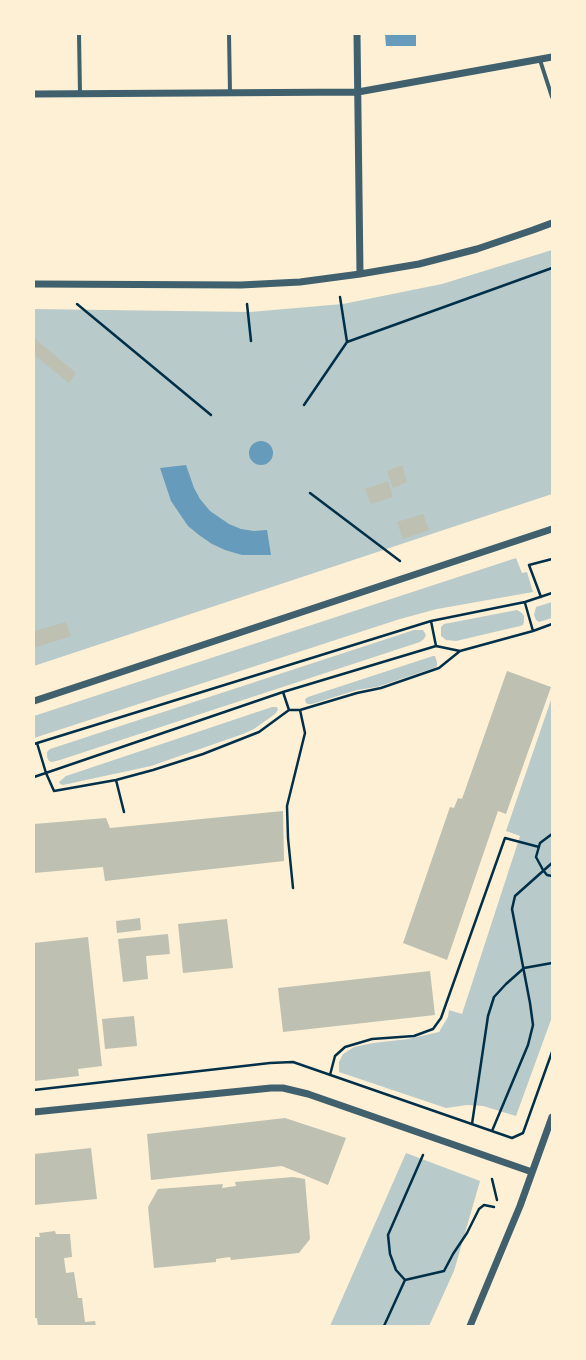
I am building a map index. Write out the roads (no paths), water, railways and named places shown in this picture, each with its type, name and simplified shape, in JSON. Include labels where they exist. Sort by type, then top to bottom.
[{"type":"street","points":[[79,34],[80,94]]},
{"type":"street","points":[[229,34],[230,93]]},
{"type":"street","points":[[357,34],[360,274]]},
{"type":"street","points":[[34,94],[358,92],[552,57]]},
{"type":"street","points":[[540,60],[552,97]]},
{"type":"street","points":[[34,284],[241,285],[300,282],[419,264],[477,249],[552,223]]},
{"type":"street","points":[[34,701],[552,529]]},
{"type":"street","points":[[34,1112],[283,1088],[308,1094],[532,1172]]},
{"type":"street","points":[[470,1326],[520,1206],[552,1117]]},
{"type":"water","points":[[385,34],[416,34],[416,46],[386,46]]},
{"type":"water","points":[[261,441],[270,444],[273,453],[270,462],[261,465],[252,462],[249,453],[252,444]]},
{"type":"water","points":[[186,465],[194,488],[200,499],[210,511],[229,524],[241,529],[254,531],[267,530],[271,555],[242,555],[225,550],[212,544],[188,526],[171,501],[160,468]]}]
